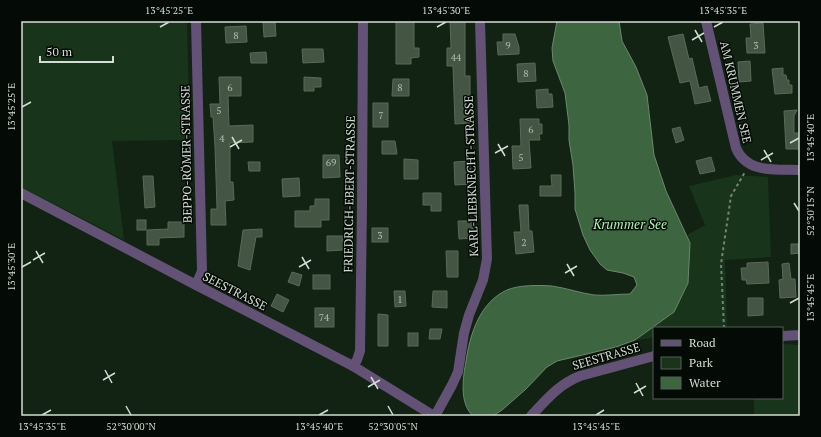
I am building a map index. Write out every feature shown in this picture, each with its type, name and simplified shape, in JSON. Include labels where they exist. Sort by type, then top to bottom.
[{"type":"street","name":"BEPPO-RÖMER-STRASSE","points":[[196,21],[202,271],[196,286]]},
{"type":"street","name":"FRIEDRICH-EBERT-STRASSE","points":[[353,366],[360,351],[364,21]]},
{"type":"street","name":"KARL-LIEBKNECHT-STRASSE","points":[[434,416],[458,372],[464,333],[469,315],[483,280],[487,259],[480,21]]},
{"type":"street","name":"AM KRUMMEN SEE","points":[[706,21],[736,148],[739,155],[752,166]]},
{"type":"street","points":[[752,166],[800,170]]},
{"type":"street","name":"SEESTRASSE","points":[[21,193],[196,286],[353,366],[434,416]]},
{"type":"street","points":[[783,336],[800,335]]},
{"type":"street","name":"SEESTRASSE","points":[[531,416],[549,396],[569,381],[580,376],[653,356]]},
{"type":"path","points":[[724,327],[721,264],[731,196],[739,180],[752,166]]},
{"type":"green space","points":[[21,21],[187,21],[190,140],[112,141],[124,240],[21,187]]},
{"type":"green space","points":[[736,175],[768,177],[771,257],[725,260],[727,327],[653,327],[674,312],[690,243],[687,235],[705,225],[689,186]]},
{"type":"green space","points":[[653,327],[653,338],[635,340]]},
{"type":"green space","points":[[783,344],[800,345],[800,416],[754,416],[754,399],[783,399]]},
{"type":"water","name":"Krummer See","points":[[557,21],[619,21],[622,41],[636,67],[647,95],[654,155],[666,191],[690,243],[688,283],[674,312],[635,340],[616,347],[557,361],[547,367],[526,389],[493,416],[473,416],[466,404],[463,390],[470,340],[483,311],[498,295],[512,288],[523,286],[552,286],[594,295],[630,294],[637,285],[634,277],[607,270],[600,264],[590,250],[583,235],[575,209],[573,165],[569,140],[569,125],[565,93],[553,61],[552,48]]},
{"type":"building","points":[[275,21],[276,36],[264,37],[263,22]]},
{"type":"building","points":[[396,21],[414,21],[414,48],[419,48],[419,57],[411,58],[411,64],[396,64]]},
{"type":"building","points":[[450,21],[465,21],[465,76],[470,76],[470,123],[455,124],[453,66],[447,66],[447,48],[451,48]]},
{"type":"building","points":[[763,23],[765,53],[747,53],[746,38],[751,38],[750,24]]},
{"type":"building","points":[[246,26],[247,42],[226,43],[225,27]]},
{"type":"building","points":[[503,34],[515,34],[519,47],[519,54],[498,55],[497,42],[503,42]]},
{"type":"building","points":[[683,34],[689,59],[692,58],[699,88],[707,86],[711,101],[695,104],[690,81],[680,83],[668,37]]},
{"type":"building","points":[[302,49],[323,49],[324,62],[303,63]]},
{"type":"building","points":[[266,52],[267,63],[251,63],[250,53]]},
{"type":"building","points":[[750,61],[751,81],[739,82],[738,62]]},
{"type":"building","points":[[535,63],[536,81],[518,82],[517,64]]},
{"type":"building","points":[[783,68],[783,75],[786,75],[787,80],[789,80],[789,85],[792,85],[792,93],[775,94],[772,69]]},
{"type":"building","points":[[219,77],[241,77],[241,96],[228,96],[229,126],[253,125],[253,142],[230,143],[230,182],[233,182],[234,200],[225,201],[226,225],[211,225],[211,209],[217,209],[213,117],[211,117],[210,104],[220,104]]},
{"type":"building","points":[[304,77],[321,78],[321,87],[314,87],[314,91],[304,91]]},
{"type":"building","points":[[393,79],[409,79],[409,96],[392,96]]},
{"type":"building","points":[[548,89],[548,94],[552,94],[553,107],[537,108],[536,90]]},
{"type":"building","points":[[373,103],[388,103],[388,127],[373,127]]},
{"type":"building","points":[[797,110],[794,116],[794,133],[800,133],[800,149],[786,149],[784,111]]},
{"type":"building","points":[[520,119],[539,119],[539,124],[542,124],[542,134],[539,134],[540,140],[529,140],[531,168],[513,169],[512,146],[521,146]]},
{"type":"building","points":[[680,127],[684,140],[676,143],[672,129]]},
{"type":"building","points":[[382,141],[395,141],[397,154],[382,154]]},
{"type":"building","points":[[323,155],[339,155],[340,177],[323,178]]},
{"type":"building","points":[[711,157],[715,171],[700,174],[696,161]]},
{"type":"building","points":[[404,159],[418,160],[418,179],[404,179]]},
{"type":"building","points":[[470,161],[472,184],[455,185],[454,162]]},
{"type":"building","points":[[248,162],[260,162],[260,171],[249,171]]},
{"type":"building","points":[[551,175],[561,175],[561,196],[540,196],[540,186],[552,186]]},
{"type":"building","points":[[143,176],[153,176],[155,207],[145,208]]},
{"type":"building","points":[[299,178],[300,196],[283,197],[282,179]]},
{"type":"building","points":[[423,193],[441,193],[441,211],[431,211],[431,205],[423,205]]},
{"type":"building","points":[[315,199],[329,199],[329,220],[321,220],[321,227],[295,227],[295,211],[310,211],[310,206],[315,206]]},
{"type":"building","points":[[519,205],[528,205],[529,231],[532,231],[534,252],[516,254],[514,232],[521,232]]},
{"type":"building","points":[[137,220],[146,220],[146,230],[137,230]]},
{"type":"building","points":[[458,221],[473,221],[473,238],[459,239]]},
{"type":"building","points":[[168,222],[184,222],[184,237],[159,238],[159,245],[147,245],[147,230],[168,229]]},
{"type":"building","points":[[372,228],[388,228],[388,242],[372,242]]},
{"type":"building","points":[[262,229],[262,237],[256,237],[250,270],[238,266],[243,230]]},
{"type":"building","points":[[327,236],[343,236],[343,250],[327,251]]},
{"type":"building","points":[[791,244],[800,244],[800,253],[791,254]]},
{"type":"building","points":[[446,251],[458,251],[458,277],[447,277]]},
{"type":"building","points":[[768,262],[769,283],[747,284],[746,280],[742,280],[741,268],[747,268],[747,263]]},
{"type":"building","points":[[789,263],[791,279],[795,279],[796,297],[780,298],[779,280],[783,279],[782,264]]},
{"type":"building","points":[[292,272],[302,275],[299,286],[288,282]]},
{"type":"building","points":[[313,275],[330,275],[330,289],[313,289]]},
{"type":"building","points":[[394,291],[405,291],[406,306],[395,307]]},
{"type":"building","points":[[433,291],[447,291],[447,308],[432,307]]},
{"type":"building","points":[[277,294],[289,300],[283,312],[271,306]]},
{"type":"building","points":[[748,298],[763,298],[763,315],[748,316]]},
{"type":"building","points":[[315,308],[334,308],[334,327],[315,327]]},
{"type":"building","points":[[378,314],[388,315],[388,346],[378,346]]},
{"type":"building","points":[[430,329],[442,329],[440,339],[429,339]]},
{"type":"building","points":[[408,333],[418,333],[418,346],[408,346]]}]
